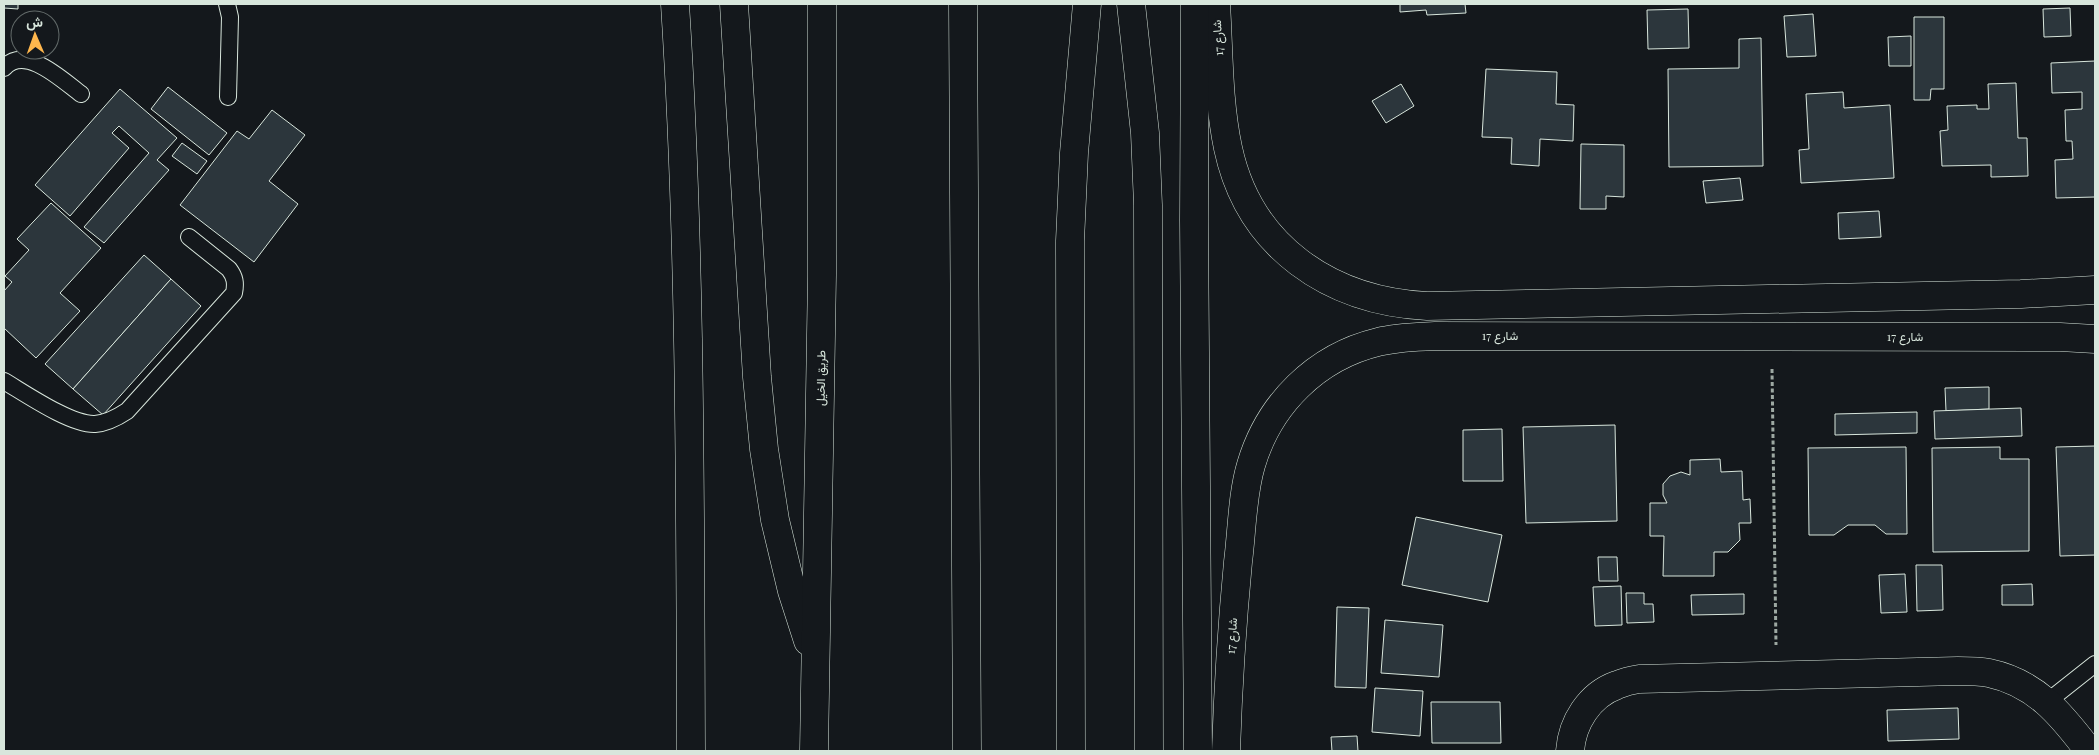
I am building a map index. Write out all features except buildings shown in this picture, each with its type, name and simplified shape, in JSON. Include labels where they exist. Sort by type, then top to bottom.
[{"type":"main road","points":[[674,4],[685,229],[690,423],[691,751]]},
{"type":"main road","points":[[734,4],[757,377],[764,449],[792,591],[814,659]]},
{"type":"main road","name":"طريق الخيل","points":[[814,751],[814,659],[822,265],[822,4]]},
{"type":"main road","points":[[963,4],[967,751]]},
{"type":"main road","points":[[1071,751],[1070,241],[1074,153],[1087,4]]},
{"type":"main road","points":[[1131,4],[1143,115],[1148,205],[1149,751]]},
{"type":"main road","points":[[1195,4],[1194,220],[1198,751]]},
{"type":"main road","name":"17 شارع","points":[[1216,4],[1224,125],[1228,149],[1244,196],[1272,237],[1290,255],[1330,283],[1353,293],[1402,305],[1427,306],[2021,294],[2095,290]]},
{"type":"main road","name":"17 شارع","points":[[1226,751],[1235,596],[1250,466],[1259,441],[1271,417],[1288,396],[1307,378],[1329,362],[1353,350],[1405,337],[2060,337],[2095,339]]},
{"type":"main road","points":[[1570,751],[1571,738],[1580,716],[1596,697],[1616,685],[1639,679],[1949,671],[1988,672],[2015,681],[2040,695],[2061,716],[2089,751]]},
{"type":"lane","points":[[227,4],[230,17],[228,97]]},
{"type":"lane","points":[[4,68],[14,61],[24,59],[34,61],[81,94]]},
{"type":"lane","points":[[4,381],[78,422],[95,424],[112,420],[127,411],[234,293],[236,284],[234,276],[229,269],[189,237]]},
{"type":"lane","points":[[2047,702],[2095,664]]},
{"type":"path","points":[[1772,337],[1776,676]]}]
